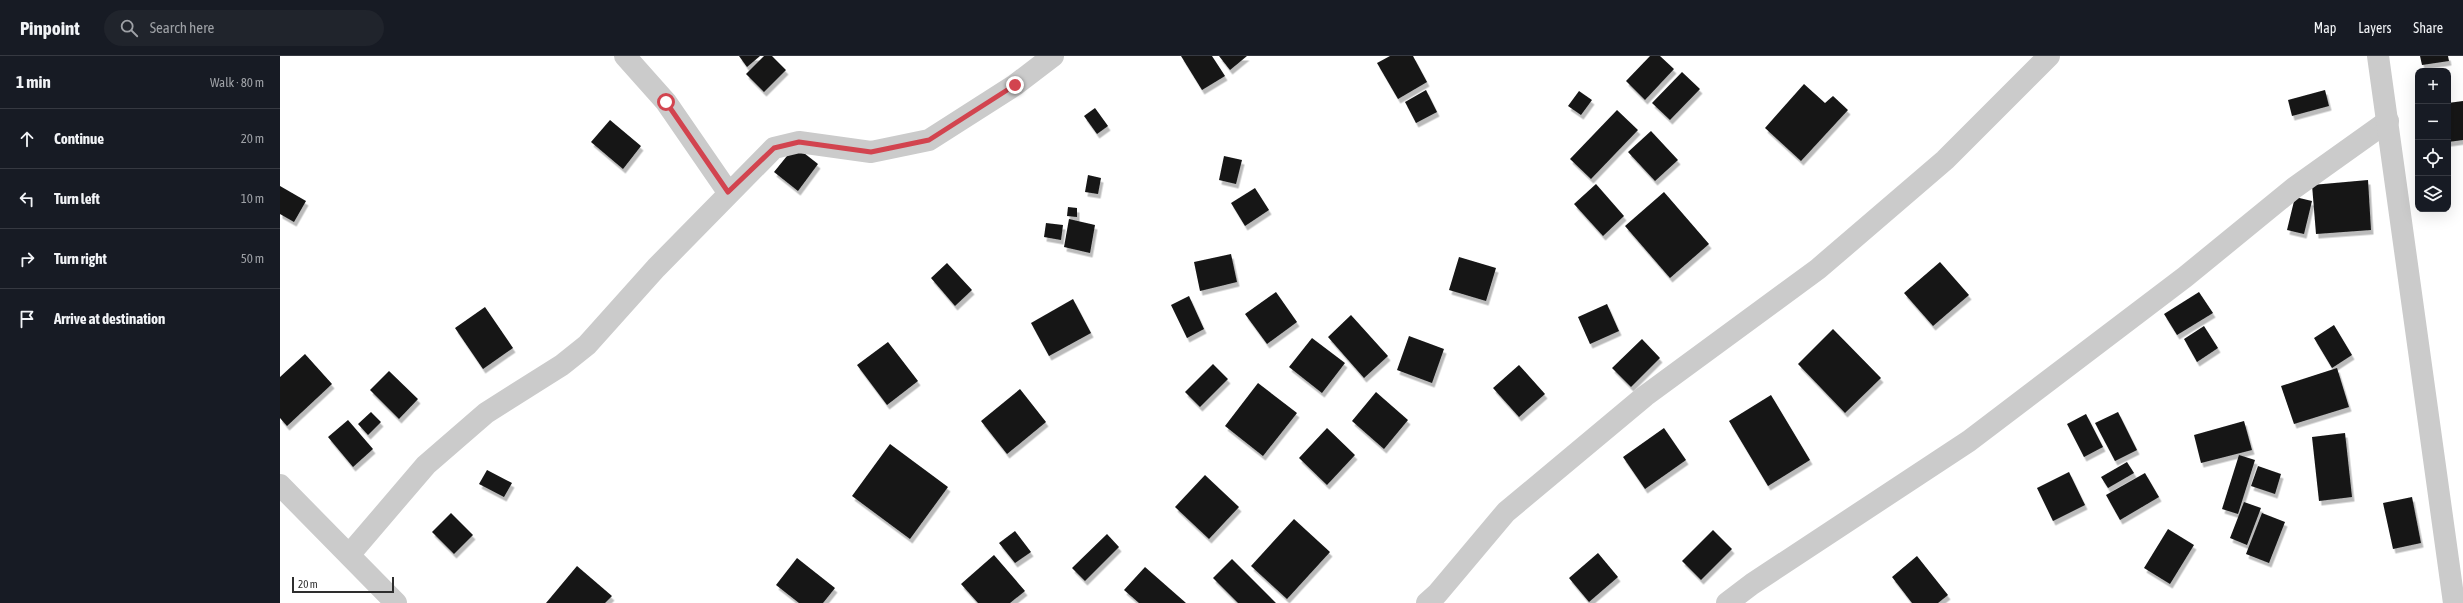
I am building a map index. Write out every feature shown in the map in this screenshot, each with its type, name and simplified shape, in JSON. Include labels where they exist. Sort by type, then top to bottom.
[{"type":"street","points":[[625,56],[666,102],[728,192]]},
{"type":"street","points":[[350,555],[426,465],[486,413],[562,365],[587,345],[728,192],[774,148],[799,142],[871,152],[929,140],[1015,85],[1053,56]]},
{"type":"street","points":[[1427,603],[1437,594],[1506,512],[1645,396],[1818,270],[1945,160],[2049,56]]},
{"type":"street","points":[[2378,56],[2454,603]]},
{"type":"street","points":[[1727,603],[1759,579],[1969,441],[2185,277],[2294,188],[2388,121]]},
{"type":"street","points":[[280,485],[396,603]]},
{"type":"building","points":[[739,56],[760,56],[747,67]]},
{"type":"building","points":[[764,56],[772,56],[786,70],[764,92],[746,74]]},
{"type":"building","points":[[1181,56],[1212,56],[1225,76],[1202,90]]},
{"type":"building","points":[[1219,56],[1247,56],[1230,70]]},
{"type":"building","points":[[1390,56],[1413,56],[1427,82],[1398,99],[1377,63]]},
{"type":"building","points":[[1650,56],[1660,56],[1674,69],[1645,100],[1626,81]]},
{"type":"building","points":[[2420,56],[2448,56],[2449,61],[2422,65]]},
{"type":"building","points":[[1682,72],[1700,89],[1670,120],[1652,103]]},
{"type":"building","points":[[1804,84],[1825,103],[1833,96],[1848,110],[1801,161],[1765,128]]},
{"type":"building","points":[[1426,90],[1437,112],[1416,123],[1405,102]]},
{"type":"building","points":[[2325,90],[2329,106],[2292,116],[2288,100]]},
{"type":"building","points":[[1579,91],[1592,100],[1581,115],[1568,106]]},
{"type":"building","points":[[2463,101],[2463,140],[2451,142],[2451,103]]},
{"type":"building","points":[[1095,108],[1108,126],[1097,134],[1084,116]]},
{"type":"building","points":[[1617,110],[1638,130],[1591,179],[1570,159]]},
{"type":"building","points":[[610,120],[641,146],[623,169],[591,142]]},
{"type":"building","points":[[1651,131],[1678,160],[1655,181],[1628,152]]},
{"type":"building","points":[[795,146],[818,164],[798,191],[774,172]]},
{"type":"building","points":[[1224,156],[1242,160],[1236,184],[1219,180]]},
{"type":"building","points":[[1088,175],[1101,178],[1098,194],[1085,192]]},
{"type":"building","points":[[2368,180],[2371,230],[2316,234],[2312,185]]},
{"type":"building","points":[[1596,184],[1624,216],[1603,236],[1574,204]]},
{"type":"building","points":[[280,186],[306,201],[294,222],[280,214]]},
{"type":"building","points":[[1255,188],[1269,210],[1245,226],[1231,203]]},
{"type":"building","points":[[1664,192],[1709,244],[1670,278],[1625,226]]},
{"type":"building","points":[[2295,197],[2312,201],[2304,234],[2287,230]]},
{"type":"building","points":[[1068,207],[1077,208],[1077,217],[1067,216]]},
{"type":"building","points":[[1069,219],[1095,225],[1090,253],[1064,247]]},
{"type":"building","points":[[1046,223],[1063,225],[1061,240],[1044,237]]},
{"type":"building","points":[[1231,254],[1237,282],[1200,291],[1194,262]]},
{"type":"building","points":[[1459,257],[1496,268],[1486,301],[1449,290]]},
{"type":"building","points":[[1940,262],[1969,295],[1933,326],[1904,293]]},
{"type":"building","points":[[947,263],[972,290],[955,306],[931,278]]},
{"type":"building","points":[[1276,292],[1297,322],[1267,344],[1245,314]]},
{"type":"building","points":[[2199,292],[2213,313],[2177,335],[2164,314]]},
{"type":"building","points":[[1189,296],[1204,329],[1187,338],[1171,305]]},
{"type":"building","points":[[1073,299],[1091,333],[1049,356],[1031,323]]},
{"type":"building","points":[[1607,304],[1619,331],[1590,344],[1578,317]]},
{"type":"building","points":[[485,307],[513,348],[483,369],[455,328]]},
{"type":"building","points":[[1351,315],[1388,356],[1364,378],[1328,337]]},
{"type":"building","points":[[2334,325],[2352,355],[2332,368],[2314,338]]},
{"type":"building","points":[[2204,326],[2218,348],[2197,362],[2184,339]]},
{"type":"building","points":[[1833,329],[1881,378],[1845,413],[1798,364]]},
{"type":"building","points":[[1409,336],[1444,349],[1432,383],[1397,370]]},
{"type":"building","points":[[1312,338],[1345,363],[1322,393],[1289,367]]},
{"type":"building","points":[[1642,339],[1660,358],[1631,387],[1612,368]]},
{"type":"building","points":[[888,342],[918,381],[887,405],[857,365]]},
{"type":"building","points":[[305,354],[332,384],[287,426],[280,418],[280,377]]},
{"type":"building","points":[[1213,364],[1228,379],[1200,407],[1185,392]]},
{"type":"building","points":[[1519,365],[1545,394],[1519,417],[1493,388]]},
{"type":"building","points":[[2337,368],[2349,407],[2294,424],[2281,386]]},
{"type":"building","points":[[389,371],[418,399],[399,419],[370,390]]},
{"type":"building","points":[[1258,383],[1297,413],[1263,456],[1225,426]]},
{"type":"building","points":[[1020,389],[1046,422],[1007,454],[981,421]]},
{"type":"building","points":[[1376,392],[1408,420],[1384,449],[1352,421]]},
{"type":"building","points":[[1771,395],[1810,460],[1768,486],[1729,421]]},
{"type":"building","points":[[371,412],[381,422],[368,435],[358,424]]},
{"type":"building","points":[[2118,412],[2137,450],[2115,461],[2095,423]]},
{"type":"building","points":[[2086,414],[2103,447],[2084,457],[2067,424]]},
{"type":"building","points":[[348,420],[373,449],[353,467],[328,437]]},
{"type":"building","points":[[2244,421],[2252,450],[2201,463],[2194,435]]},
{"type":"building","points":[[1327,428],[1355,455],[1327,485],[1299,458]]},
{"type":"building","points":[[1664,428],[1686,460],[1645,489],[1623,457]]},
{"type":"building","points":[[2345,433],[2352,497],[2319,501],[2312,437]]},
{"type":"building","points":[[890,444],[948,487],[910,539],[852,496]]},
{"type":"building","points":[[2239,455],[2255,460],[2238,514],[2222,509]]},
{"type":"building","points":[[2127,462],[2134,473],[2108,488],[2101,477]]},
{"type":"building","points":[[2258,466],[2281,474],[2275,494],[2251,486]]},
{"type":"building","points":[[487,470],[512,483],[504,497],[479,484]]},
{"type":"building","points":[[2069,472],[2085,505],[2053,521],[2037,488]]},
{"type":"building","points":[[2145,473],[2159,497],[2120,520],[2106,495]]},
{"type":"building","points":[[1205,475],[1239,507],[1209,539],[1175,507]]},
{"type":"building","points":[[2412,497],[2421,543],[2393,549],[2383,503]]},
{"type":"building","points":[[2244,502],[2261,508],[2247,545],[2230,538]]},
{"type":"building","points":[[451,513],[473,535],[454,554],[432,532]]},
{"type":"building","points":[[2262,513],[2285,522],[2269,563],[2246,554]]},
{"type":"building","points":[[1294,519],[1330,552],[1287,599],[1251,566]]},
{"type":"building","points":[[2168,529],[2194,545],[2170,584],[2144,568]]},
{"type":"building","points":[[1713,530],[1732,549],[1701,580],[1682,561]]},
{"type":"building","points":[[1015,531],[1031,552],[1015,563],[999,543]]},
{"type":"building","points":[[1107,534],[1119,547],[1085,581],[1072,568]]},
{"type":"building","points":[[1598,553],[1618,577],[1589,602],[1569,578]]},
{"type":"building","points":[[994,555],[1025,591],[1010,603],[978,603],[961,584]]},
{"type":"building","points":[[1917,556],[1948,595],[1938,603],[1912,603],[1892,577]]},
{"type":"building","points":[[797,558],[835,588],[823,603],[799,603],[776,585]]},
{"type":"building","points":[[1232,559],[1276,603],[1238,603],[1213,578]]},
{"type":"building","points":[[577,566],[612,596],[605,603],[546,603]]},
{"type":"building","points":[[1145,567],[1186,603],[1139,603],[1124,590]]},
{"type":"route","points":[[666,102],[728,192],[774,148],[799,142],[871,152],[929,140],[1015,85]]}]
